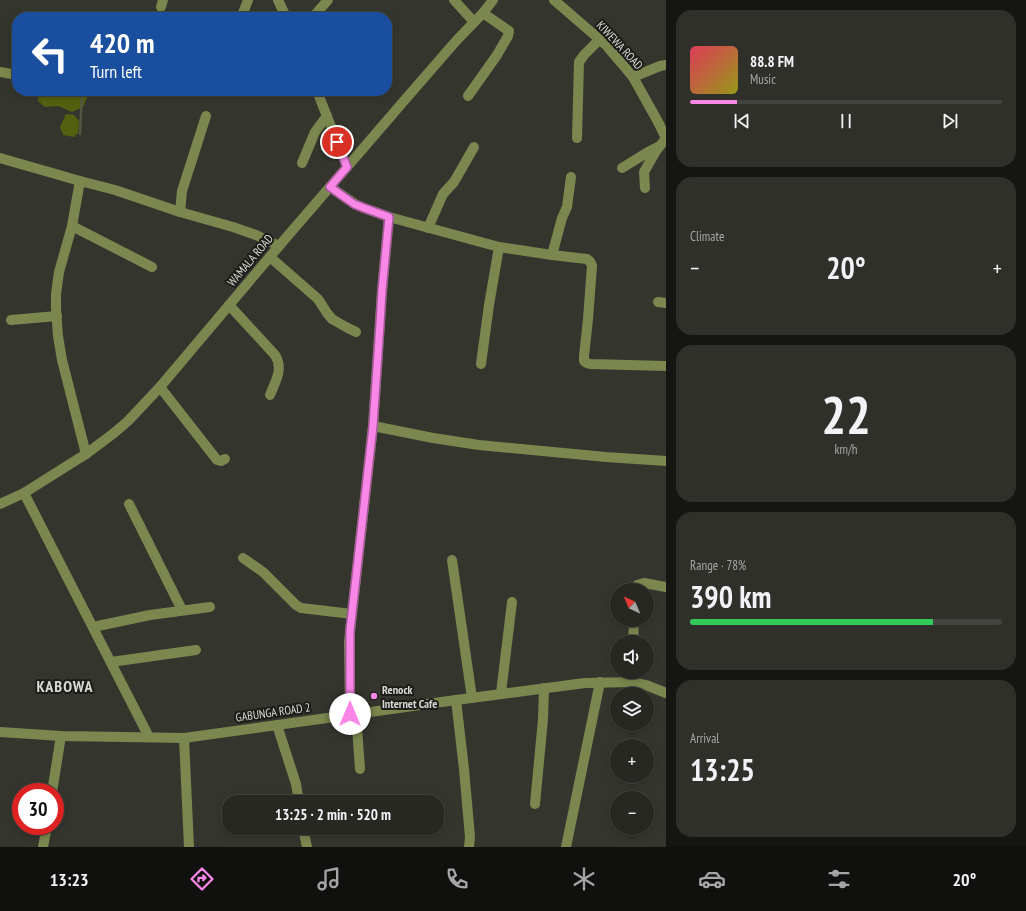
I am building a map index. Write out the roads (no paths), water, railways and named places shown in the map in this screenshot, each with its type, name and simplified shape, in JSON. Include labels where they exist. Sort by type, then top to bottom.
[{"type":"street","points":[[243,12],[248,0]]},
{"type":"street","points":[[278,0],[284,12]]},
{"type":"street","points":[[317,12],[328,0]]},
{"type":"street","points":[[454,0],[474,22]]},
{"type":"street","name":"WAMALA ROAD","points":[[0,504],[24,493],[86,454],[128,421],[160,387],[402,102],[493,0]]},
{"type":"street","name":"KIWEWA ROAD","points":[[554,0],[606,45],[633,77],[657,120],[664,140]]},
{"type":"street","points":[[468,96],[497,55],[509,32],[506,28],[483,13]]},
{"type":"street","points":[[577,138],[579,62],[599,40]]},
{"type":"street","points":[[633,77],[666,65]]},
{"type":"street","points":[[0,72],[12,74]]},
{"type":"street","points":[[319,96],[347,167]]},
{"type":"street","points":[[180,212],[182,191],[198,145],[206,116]]},
{"type":"street","points":[[302,163],[312,137],[327,116]]},
{"type":"street","points":[[622,168],[664,140]]},
{"type":"street","points":[[645,188],[644,172],[664,140]]},
{"type":"street","points":[[428,228],[443,194],[454,182],[474,147]]},
{"type":"street","points":[[0,158],[80,182],[125,193],[180,212],[245,231],[279,246]]},
{"type":"street","points":[[552,255],[562,218],[568,207],[571,178]]},
{"type":"street","points":[[80,182],[72,226],[59,272],[56,294],[62,360],[86,454]]},
{"type":"street","points":[[330,187],[354,204],[364,208],[389,217],[499,248],[586,259],[591,262],[592,275],[584,361],[590,364],[666,366]]},
{"type":"street","points":[[360,768],[353,714],[349,641],[373,426],[382,291],[389,217]]},
{"type":"street","points":[[72,226],[152,267]]},
{"type":"street","points":[[481,364],[499,248]]},
{"type":"street","points":[[270,257],[318,298],[332,319],[356,332]]},
{"type":"street","points":[[229,305],[279,360],[280,370],[270,395]]},
{"type":"street","points":[[11,320],[57,316]]},
{"type":"street","points":[[160,387],[217,460],[221,461],[225,459]]},
{"type":"street","points":[[373,426],[433,438],[479,445],[666,461]]},
{"type":"street","points":[[24,493],[149,737]]},
{"type":"street","points":[[129,504],[182,610]]},
{"type":"street","points":[[243,558],[263,572],[296,605],[301,608],[352,614]]},
{"type":"street","points":[[452,560],[472,698]]},
{"type":"street","points":[[654,585],[666,587]]},
{"type":"street","points":[[501,693],[512,602]]},
{"type":"street","points":[[93,627],[150,615],[210,606]]},
{"type":"street","points":[[111,662],[196,650]]},
{"type":"street","name":"GABUNGA ROAD 2","points":[[0,732],[61,736],[184,738],[501,693],[620,679]]},
{"type":"street","name":"GABUNGA ROAD 2","points":[[636,679],[646,685],[666,693]]},
{"type":"street","points":[[566,847],[600,682]]},
{"type":"street","points":[[535,804],[543,718],[544,688]]},
{"type":"street","points":[[456,700],[470,837],[469,847]]},
{"type":"street","points":[[277,725],[296,784],[298,795]]},
{"type":"street","points":[[53,783],[61,736]]},
{"type":"street","points":[[184,738],[189,847]]},
{"type":"street","points":[[43,847],[45,835]]},
{"type":"street","points":[[304,835],[307,847]]},
{"type":"waterway","points":[[80,134],[82,96]]},
{"type":"place","name":"Renock Internet Cafe","points":[[374,696]]},
{"type":"district","name":"KABOWA","points":[[65,686]]}]
